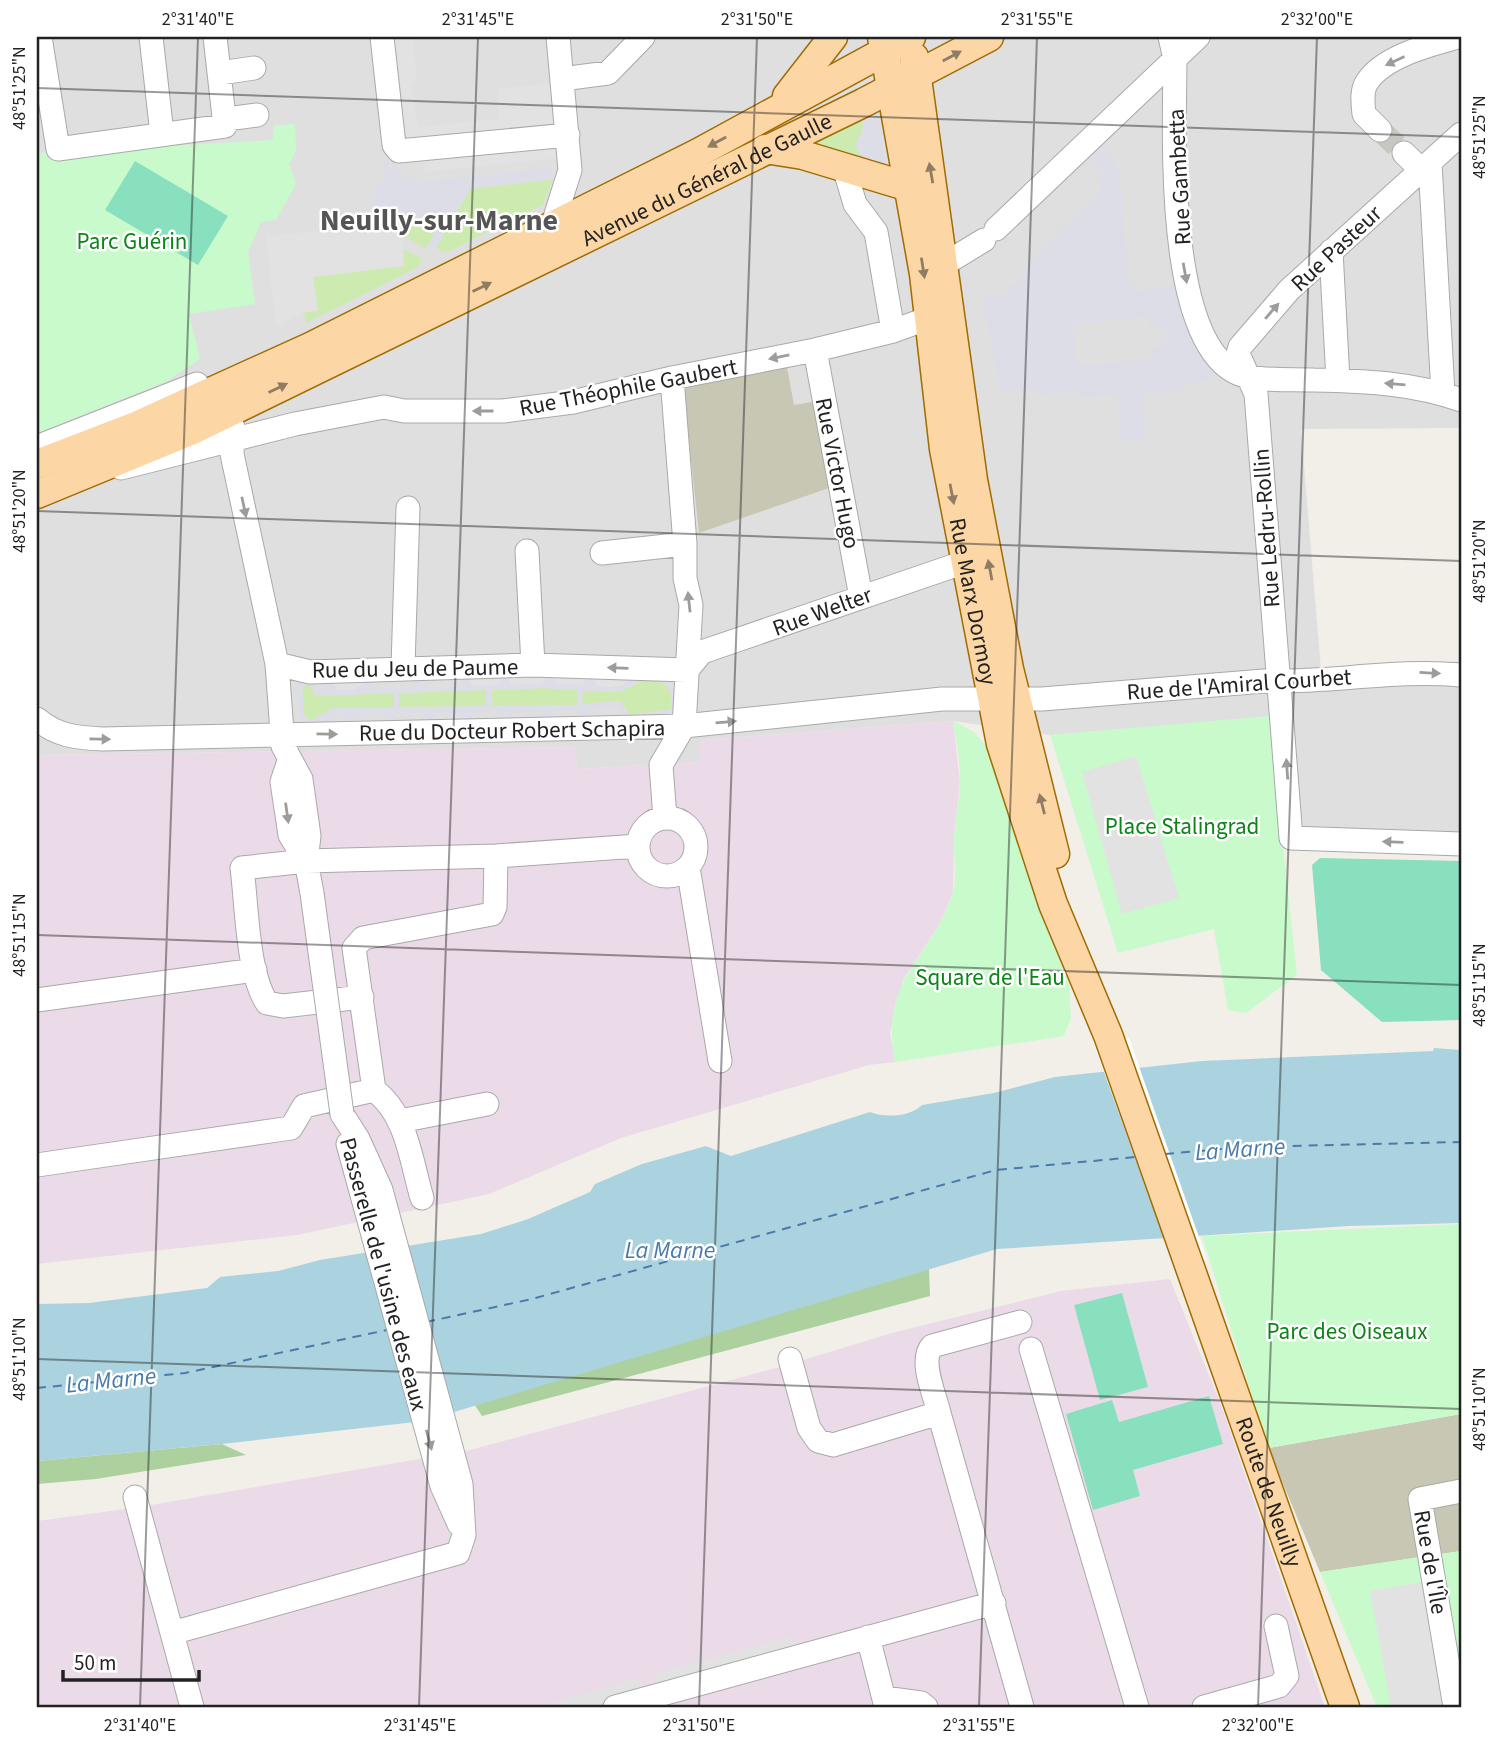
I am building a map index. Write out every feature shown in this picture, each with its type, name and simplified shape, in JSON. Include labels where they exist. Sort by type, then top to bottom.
[{"type":"main road","points":[[776,108],[833,37]]},
{"type":"main road","name":"Avenue du Général de Gaulle","points":[[37,464],[138,425],[228,399],[307,341],[445,272],[552,227],[603,202],[776,108],[883,44],[911,37]]},
{"type":"main road","name":"Rue Marx Dormoy","points":[[911,37],[943,265],[940,317],[944,449],[965,562],[1089,989],[1108,1035]]},
{"type":"main road","name":"Avenue du Général de Gaulle","points":[[37,494],[97,470],[228,399],[765,149],[890,89],[989,37]]},
{"type":"main road","name":"Rue Marx Dormoy","points":[[883,44],[910,194],[967,445],[1003,697]]},
{"type":"main road","points":[[765,149],[803,155],[844,167],[910,194]]},
{"type":"main road","name":"Route de Neuilly","points":[[1108,1035],[1345,1707]]},
{"type":"street","points":[[40,37],[58,149],[225,126],[227,119],[215,37]]},
{"type":"street","points":[[151,37],[162,134]]},
{"type":"street","points":[[382,37],[394,145],[399,151],[568,135]]},
{"type":"street","points":[[552,227],[570,170],[558,37]]},
{"type":"street","points":[[562,79],[608,73],[643,37]]},
{"type":"street","points":[[943,265],[990,235],[1112,121],[1173,48],[1199,37]]},
{"type":"street","points":[[1380,130],[1364,114],[1365,84],[1380,68],[1430,45],[1458,37]]},
{"type":"street","name":"Rue Gambetta","points":[[1173,48],[1177,222],[1186,282],[1210,349],[1230,369],[1248,377]]},
{"type":"street","points":[[220,73],[254,68]]},
{"type":"street","points":[[227,119],[257,115]]},
{"type":"street","name":"Rue Pasteur","points":[[1248,377],[1238,354],[1240,347],[1289,290],[1461,134]]},
{"type":"street","points":[[1248,377],[1409,385],[1452,396],[1426,167],[1404,153]]},
{"type":"street","points":[[844,167],[855,204],[876,232],[893,331]]},
{"type":"street","points":[[570,170],[582,188],[603,202]]},
{"type":"street","points":[[1331,251],[1338,380]]},
{"type":"street","name":"Rue Théophile Gaubert","points":[[97,470],[138,466],[233,440],[384,407],[404,411],[439,411],[543,407],[815,350],[940,317]]},
{"type":"street","points":[[37,447],[307,341]]},
{"type":"street","name":"Rue Victor Hugo","points":[[815,350],[861,597]]},
{"type":"street","name":"Rue Ledru-Rollin","points":[[1248,377],[1256,394],[1291,838],[1461,844]]},
{"type":"street","points":[[665,818],[661,765],[684,726],[691,605],[685,578],[685,544],[672,378]]},
{"type":"street","points":[[228,399],[232,454],[277,664],[283,736]]},
{"type":"street","points":[[403,667],[408,508]]},
{"type":"street","points":[[602,553],[685,544]]},
{"type":"street","points":[[527,551],[533,665]]},
{"type":"street","name":"Rue Welter","points":[[687,670],[702,652],[965,562]]},
{"type":"street","name":"Rue du Jeu de Paume","points":[[277,664],[310,672],[533,665],[687,670]]},
{"type":"street","name":"Rue de l'Amiral Courbet","points":[[1003,697],[1042,699],[1399,672],[1461,675]]},
{"type":"street","name":"Rue du Docteur Robert Schapira","points":[[37,719],[53,732],[82,739],[283,736],[684,726],[1003,697]]},
{"type":"street","name":"Passerelle de l'usine des eaux","points":[[172,1633],[458,1553],[464,1535],[347,1141],[313,893],[306,861],[290,835],[282,782],[289,761],[283,736]]},
{"type":"street","points":[[688,867],[673,875],[656,874],[642,863],[639,837],[649,824],[665,818],[683,823],[695,839],[696,849],[688,867],[720,1061]]},
{"type":"street","points":[[362,997],[283,1006],[267,1003],[259,991],[255,970],[243,868],[306,861],[496,856],[638,846]]},
{"type":"street","points":[[422,1198],[400,1121],[386,1099],[374,1090],[354,948],[363,939],[492,914],[495,907],[496,856]]},
{"type":"street","points":[[37,1000],[255,970]]},
{"type":"street","points":[[37,1165],[291,1128],[304,1106],[374,1090]]},
{"type":"street","points":[[400,1121],[487,1104]]},
{"type":"street","points":[[1020,1322],[932,1346],[928,1351],[927,1362],[1022,1707]]},
{"type":"street","points":[[1031,1349],[1137,1707]]},
{"type":"street","points":[[790,1359],[809,1428],[818,1441],[833,1445],[939,1413]]},
{"type":"street","name":"Rue de l'Île","points":[[1455,1707],[1420,1499],[1461,1491]]},
{"type":"street","points":[[135,1497],[192,1707]]},
{"type":"street","points":[[615,1707],[994,1603]]},
{"type":"street","points":[[1204,1707],[1279,1686],[1287,1676],[1276,1626]]},
{"type":"street","points":[[868,1637],[885,1702],[921,1703],[926,1707]]},
{"type":"shaded area","points":[[37,37],[1461,37],[1461,428],[1301,429],[1321,671],[1461,661],[1461,839],[1280,830],[1269,717],[1050,735],[953,721],[701,740],[700,762],[577,769],[575,747],[37,755]]},
{"type":"shaded area","points":[[371,37],[413,37],[417,81],[411,83],[418,127],[499,119],[498,89],[549,83],[559,158],[425,172],[422,160],[387,150]]},
{"type":"shaded area","points":[[876,112],[888,174],[867,162],[857,150],[856,144],[864,126],[860,116]]},
{"type":"shaded area","points":[[1104,144],[1119,169],[1127,269],[1131,284],[1136,286],[1136,291],[1177,284],[1193,346],[1216,374],[1209,381],[1185,384],[1186,390],[1143,394],[1146,440],[1121,442],[1117,395],[1077,398],[1076,392],[1041,395],[1023,390],[1000,393],[982,298],[1006,295],[1010,283],[1019,286],[1027,257],[1032,260],[1059,233],[1056,229],[1061,225],[1065,228],[1102,190],[1096,182],[1103,175],[1088,157]],"holes":[[[1147,315],[1150,328],[1161,328],[1166,333],[1166,343],[1152,349],[1151,360],[1138,359],[1137,365],[1131,365],[1130,360],[1093,366],[1076,365],[1074,323],[1103,322],[1105,319],[1117,321],[1117,318],[1130,319],[1130,316],[1133,319]]]},
{"type":"shaded area","points":[[387,150],[390,170],[403,169],[404,175],[420,182],[551,168],[553,179],[470,189],[436,248],[426,249],[436,230],[416,219],[402,226],[386,225],[377,217],[371,199],[385,177],[382,151]]},
{"type":"shaded area","points":[[386,225],[402,226],[404,266],[313,277],[318,311],[304,312],[276,327],[266,236]]},
{"type":"shaded area","points":[[787,367],[794,405],[817,401],[832,487],[699,533],[683,385]]},
{"type":"shaded area","points":[[541,669],[546,680],[540,684],[511,685],[503,670]]},
{"type":"shaded area","points":[[541,669],[549,669],[558,684],[580,685],[586,681],[581,670],[589,671],[597,686],[618,687],[625,684],[619,672],[662,676],[675,689],[674,711],[669,717],[626,720],[618,707],[588,710],[595,723],[587,723],[578,711],[551,712],[556,726],[548,726],[538,712],[511,712],[516,726],[508,726],[499,711],[470,713],[477,726],[469,726],[460,713],[433,713],[438,727],[430,727],[422,713],[393,714],[399,727],[389,728],[383,714],[354,714],[359,728],[348,728],[339,713],[330,717],[336,728],[305,726],[300,719],[297,684],[301,679],[311,676],[320,691],[327,687],[320,676],[328,676],[337,690],[353,690],[362,685],[357,674],[369,674],[375,689],[413,687],[408,673],[417,672],[425,687],[463,686],[456,671],[464,671],[472,685],[495,685],[501,681],[495,670],[503,670],[511,685],[540,684],[546,680]],"holes":[[[645,679],[666,684],[671,695],[671,709],[630,715],[620,701],[582,704],[583,691],[620,692]],[[309,682],[316,696],[394,693],[394,708],[334,708],[309,721],[304,715],[302,689]],[[486,690],[486,706],[399,707],[399,693]],[[492,690],[577,690],[578,705],[492,706]]]},
{"type":"shaded area","points":[[549,669],[581,670],[586,681],[580,685],[558,684]]},
{"type":"shaded area","points":[[495,670],[501,681],[495,685],[472,685],[464,671]]},
{"type":"shaded area","points":[[589,671],[619,672],[626,683],[618,687],[596,686]]},
{"type":"shaded area","points":[[357,674],[362,685],[353,690],[337,690],[328,676]]},
{"type":"shaded area","points":[[953,721],[960,782],[954,835],[953,893],[939,925],[903,980],[890,1033],[895,1062],[869,1065],[621,1138],[489,1194],[297,1235],[37,1264],[37,755],[576,747],[577,769],[699,762],[701,740]]},
{"type":"shaded area","points":[[1136,756],[1179,898],[1122,914],[1082,772]]},
{"type":"shaded area","points":[[1170,1279],[1221,1405],[1325,1707],[37,1707],[37,1521],[133,1508],[466,1451],[780,1367],[892,1333],[1061,1291]]},
{"type":"shaded area","points":[[1461,1414],[1461,1551],[1320,1572],[1268,1448]]},
{"type":"shaded area","points":[[1427,1581],[1446,1707],[1391,1707],[1370,1591]]},
{"type":"shaded area","points":[[792,1636],[796,1648],[656,1687],[653,1674]]},
{"type":"shaded area","points":[[641,1678],[645,1690],[585,1707],[534,1707]]},
{"type":"green space","points":[[860,116],[864,126],[856,144],[867,163],[800,144]]},
{"type":"green space","name":"Parc Guérin","points":[[295,124],[296,151],[289,164],[296,184],[276,220],[261,222],[248,252],[255,304],[189,314],[200,359],[165,382],[37,433],[37,153],[274,140],[273,126]]},
{"type":"green space","points":[[135,161],[228,216],[198,265],[105,210]]},
{"type":"green space","points":[[553,179],[543,205],[445,253],[436,248],[470,189]]},
{"type":"green space","points":[[416,219],[437,230],[426,249],[403,235],[402,226]]},
{"type":"green space","points":[[403,249],[422,258],[418,267],[306,323],[304,312],[317,310],[312,277],[403,266]]},
{"type":"green space","points":[[645,679],[666,684],[671,695],[671,709],[629,715],[620,701],[582,705],[582,691],[620,692]]},
{"type":"green space","points":[[309,681],[316,696],[394,693],[394,708],[334,708],[309,721],[304,716],[302,689]]},
{"type":"green space","points":[[486,690],[487,706],[399,708],[399,693]]},
{"type":"green space","points":[[492,690],[577,690],[578,705],[492,707]]},
{"type":"green space","name":"Place Stalingrad","points":[[1269,716],[1297,975],[1246,1013],[1228,1010],[1214,929],[1118,953],[1050,735]]},
{"type":"green space","name":"Square de l'Eau","points":[[953,721],[974,732],[986,746],[1069,984],[1071,1018],[1064,1036],[895,1062],[892,1034],[899,991],[942,919],[954,890],[954,838],[960,777]]},
{"type":"green space","points":[[1320,858],[1461,861],[1461,1020],[1382,1022],[1321,970],[1312,865]]},
{"type":"green space","name":"Parc des Oiseaux","points":[[1461,1224],[1461,1414],[1268,1448],[1202,1236]]},
{"type":"green space","points":[[929,1269],[930,1296],[482,1416],[474,1404]]},
{"type":"green space","points":[[1122,1293],[1148,1387],[1100,1400],[1074,1305]]},
{"type":"green space","points":[[1209,1396],[1223,1444],[1133,1470],[1140,1496],[1093,1510],[1066,1414],[1112,1400],[1119,1422]]},
{"type":"green space","points":[[222,1444],[246,1455],[96,1479],[37,1484],[37,1461]]},
{"type":"green space","points":[[1461,1551],[1461,1707],[1377,1707],[1320,1572]]},
{"type":"water","name":"La Marne","points":[[1434,1048],[1461,1050],[1461,1223],[1349,1226],[997,1249],[424,1421],[222,1444],[37,1461],[37,1304],[89,1303],[207,1288],[220,1277],[278,1271],[320,1260],[481,1234],[528,1219],[590,1192],[595,1184],[642,1164],[706,1146],[731,1156],[870,1112],[890,1116],[904,1114],[922,1105],[994,1093],[1055,1077],[1202,1061],[1433,1051]]},
{"type":"pier","points":[[1129,1038],[1207,1260],[1173,1263],[1093,1042]]},
{"type":"ferry route","points":[[1165,1154],[1245,1147],[1461,1142]]},
{"type":"ferry route","points":[[426,1322],[532,1299],[996,1170],[1135,1157]]},
{"type":"ferry route","points":[[37,1388],[185,1373],[387,1330]]},
{"type":"tunnel","points":[[1380,130],[1404,153]]},
{"type":"district","name":"Neuilly-sur-Marne","points":[[439,220]]}]
